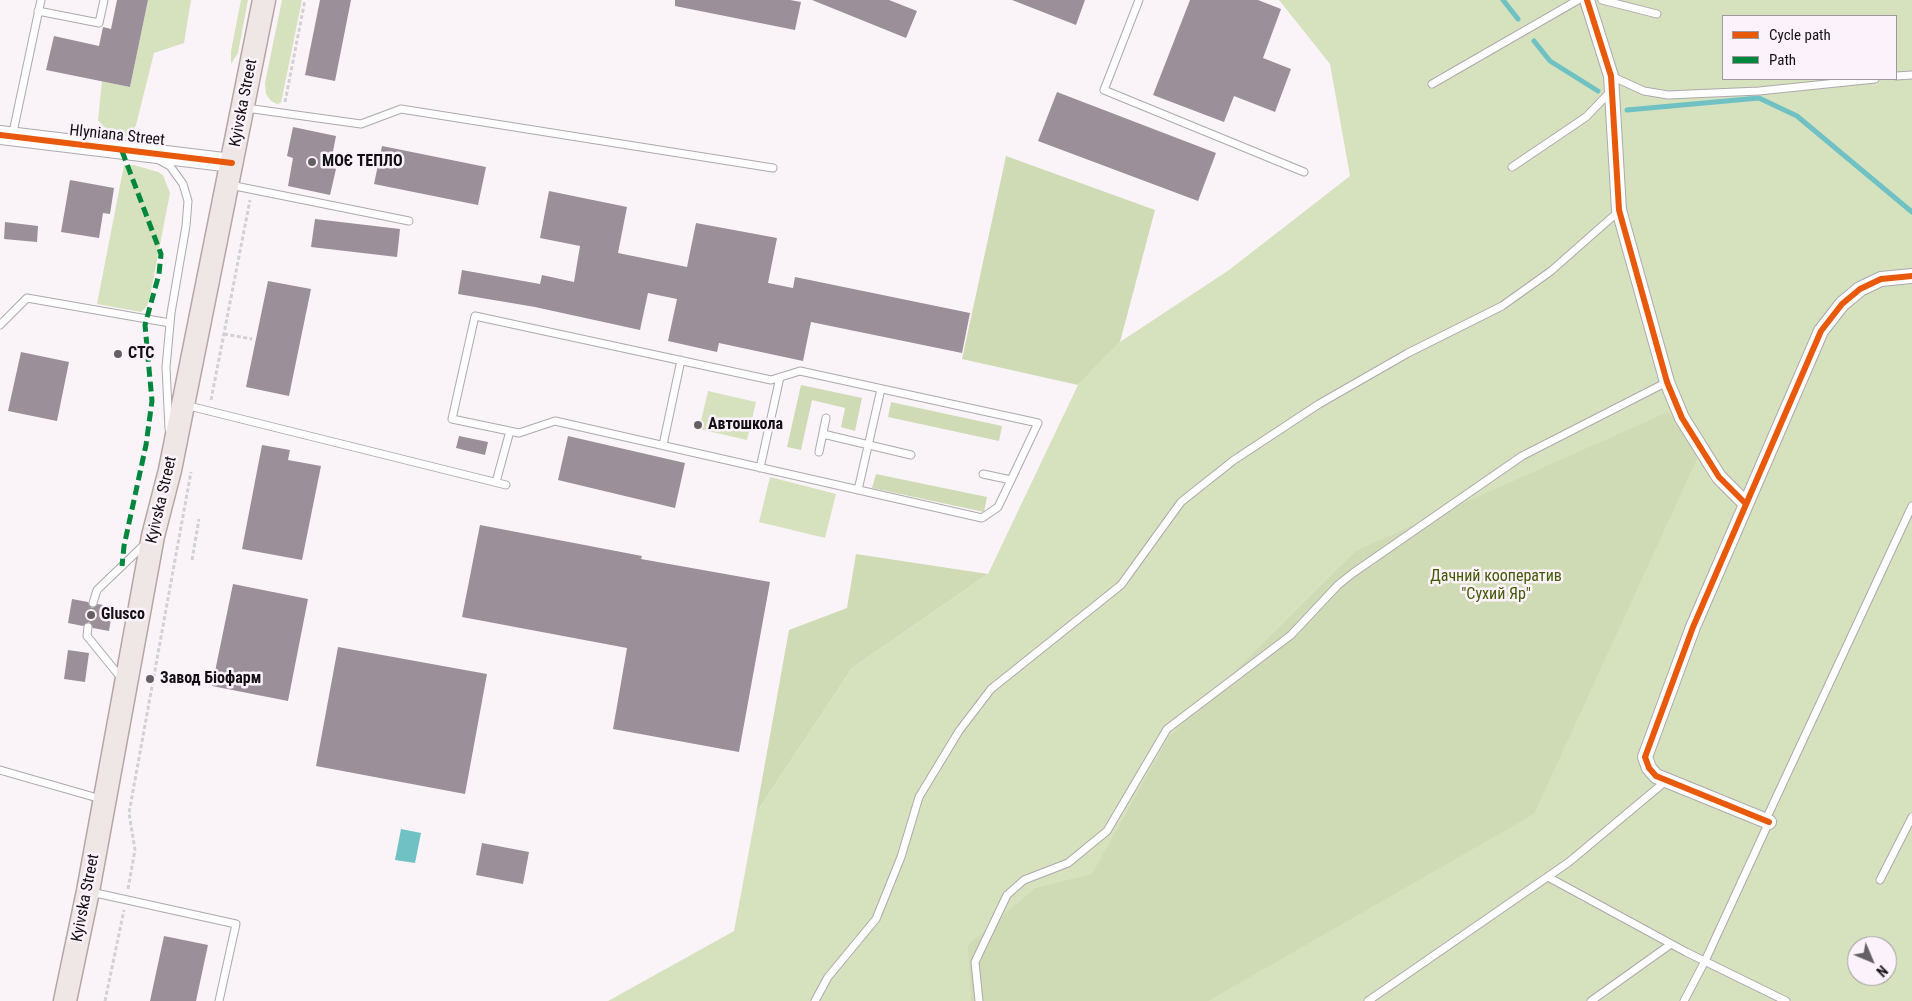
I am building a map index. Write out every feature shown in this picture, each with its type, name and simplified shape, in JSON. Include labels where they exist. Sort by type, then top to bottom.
[{"type":"main road","name":"Kyivska Street","points":[[65,1001],[88,891],[153,536],[181,470],[182,404],[264,0]]},
{"type":"street","points":[[1586,0],[1611,76],[1619,210],[1667,382],[1682,418],[1719,477],[1746,504]]},
{"type":"street","name":"Hlyniana Street","points":[[6,136],[143,153],[229,174]]},
{"type":"street","points":[[1768,822],[1656,776],[1649,768],[1645,757],[1693,627],[1820,331],[1842,304],[1860,289],[1881,279],[1912,276]]},
{"type":"lane","points":[[6,136],[40,0]]},
{"type":"lane","points":[[38,11],[99,23],[104,0]]},
{"type":"lane","points":[[1139,0],[1104,90],[1304,172]]},
{"type":"lane","points":[[1432,84],[1578,0]]},
{"type":"lane","points":[[1602,0],[1657,14]]},
{"type":"lane","points":[[1897,76],[1912,75]]},
{"type":"lane","points":[[1611,76],[1644,91],[1668,94],[1759,91],[1865,80]]},
{"type":"lane","points":[[1512,167],[1586,118],[1612,91]]},
{"type":"lane","points":[[243,108],[361,124],[401,109],[772,168]]},
{"type":"lane","points":[[143,153],[170,166],[183,184],[188,201],[186,226],[170,323],[166,367],[181,470]]},
{"type":"lane","points":[[229,174],[252,189],[409,221]]},
{"type":"lane","points":[[815,1001],[828,977],[876,919],[901,857],[919,797],[959,731],[991,689],[1121,585],[1181,502],[1234,460],[1319,404],[1408,354],[1502,306],[1551,271],[1619,210]]},
{"type":"lane","points":[[0,325],[27,298],[170,323]]},
{"type":"lane","points":[[475,316],[681,360],[771,380],[800,371],[1038,424],[998,507],[982,518],[554,421],[519,433],[452,419],[475,316]]},
{"type":"lane","points":[[663,445],[681,360]]},
{"type":"lane","points":[[760,468],[780,377]]},
{"type":"lane","points":[[979,1001],[975,962],[1008,895],[1024,880],[1068,863],[1108,831],[1167,729],[1291,635],[1338,585],[1369,562],[1522,456],[1667,382]]},
{"type":"lane","points":[[858,490],[881,389]]},
{"type":"lane","points":[[182,404],[506,485]]},
{"type":"lane","points":[[819,452],[826,418]]},
{"type":"lane","points":[[496,482],[510,431]]},
{"type":"lane","points":[[823,434],[911,454]]},
{"type":"lane","points":[[983,474],[1011,480]]},
{"type":"lane","points":[[1684,1001],[1705,961],[1768,822],[1768,815],[1912,506]]},
{"type":"lane","points":[[93,603],[98,590],[153,536]]},
{"type":"lane","points":[[88,627],[87,636],[126,684]]},
{"type":"lane","points":[[0,770],[104,800]]},
{"type":"lane","points":[[1368,1001],[1569,862],[1668,780]]},
{"type":"lane","points":[[1880,880],[1912,816]]},
{"type":"lane","points":[[1548,877],[1671,944],[1786,1001]]},
{"type":"lane","points":[[88,891],[236,924],[219,1001]]},
{"type":"lane","points":[[1592,1001],[1671,944]]},
{"type":"path","points":[[282,113],[305,0]]},
{"type":"path","points":[[208,411],[252,189]]},
{"type":"path","points":[[224,334],[252,339]]},
{"type":"path","points":[[105,1001],[135,850],[128,813],[181,470]]},
{"type":"path","points":[[192,560],[199,519]]},
{"type":"green space","points":[[148,0],[191,0],[184,43],[154,53],[136,125],[130,136],[119,138],[109,133],[98,120],[102,81],[130,87]]},
{"type":"green space","points":[[241,0],[248,0],[238,53],[231,64],[231,51]]},
{"type":"green space","points":[[282,0],[302,0],[281,103],[277,104],[271,101],[266,94],[265,83]]},
{"type":"green space","name":"Дачний кооператив \"Сухий Яр\"","points":[[1279,0],[1912,0],[1912,1001],[608,1001],[734,931],[756,813],[852,668],[988,574],[1078,385],[1120,342],[1229,270],[1350,176],[1330,64]]},
{"type":"green space","points":[[1006,156],[1155,210],[1120,342],[1078,385],[962,359]]},
{"type":"green space","points":[[124,165],[134,165],[163,175],[170,193],[150,296],[147,306],[141,312],[97,304]]},
{"type":"green space","points":[[801,385],[862,398],[855,431],[841,427],[845,408],[812,400],[801,450],[787,447]]},
{"type":"green space","points":[[708,391],[756,402],[747,440],[699,429]]},
{"type":"green space","points":[[891,402],[1002,426],[999,441],[888,417]]},
{"type":"green space","points":[[1668,412],[1701,450],[1534,814],[1208,1001],[971,1001],[968,945],[1035,888],[1092,874],[1168,738],[1356,551]]},
{"type":"green space","points":[[876,474],[987,497],[984,512],[872,488]]},
{"type":"green space","points":[[770,477],[836,494],[825,538],[759,522]]},
{"type":"green space","points":[[856,554],[988,574],[852,668],[756,813],[789,630],[847,608]]},
{"type":"water","points":[[401,829],[421,833],[415,863],[395,860]]},
{"type":"building","points":[[117,0],[148,0],[130,87],[46,70],[54,36],[99,46],[103,27],[111,29]]},
{"type":"building","points":[[320,0],[351,0],[335,81],[305,75]]},
{"type":"building","points":[[675,0],[790,0],[801,2],[795,30],[675,6]]},
{"type":"building","points":[[812,0],[889,0],[917,11],[906,38]]},
{"type":"building","points":[[1012,0],[1085,0],[1076,25]]},
{"type":"building","points":[[1190,0],[1258,0],[1281,9],[1263,58],[1291,69],[1275,112],[1234,96],[1224,122],[1153,95]]},
{"type":"building","points":[[1057,92],[1216,153],[1198,201],[1038,141]]},
{"type":"building","name":"МОЄ ТЕПЛО","points":[[293,127],[336,136],[330,167],[336,169],[330,195],[288,186],[293,158],[287,156]]},
{"type":"building","points":[[382,146],[486,167],[478,205],[374,184]]},
{"type":"building","points":[[70,180],[114,188],[110,214],[103,213],[99,238],[61,232]]},
{"type":"building","points":[[549,191],[627,207],[618,253],[687,267],[696,223],[777,238],[768,283],[793,288],[795,277],[970,313],[962,353],[811,322],[803,361],[719,343],[717,352],[668,341],[677,299],[648,293],[640,330],[535,307],[458,294],[462,270],[540,284],[542,275],[574,282],[580,246],[540,238]]},
{"type":"building","points":[[315,219],[400,229],[397,257],[311,247]]},
{"type":"building","points":[[5,222],[38,226],[37,242],[4,239]]},
{"type":"building","points":[[268,281],[311,289],[289,396],[246,387]]},
{"type":"building","points":[[21,352],[69,362],[57,421],[8,411]]},
{"type":"building","points":[[459,436],[488,442],[485,455],[456,448]]},
{"type":"building","points":[[568,436],[685,463],[675,508],[558,480]]},
{"type":"building","points":[[262,445],[290,450],[288,460],[321,466],[302,560],[242,549]]},
{"type":"building","points":[[480,525],[642,556],[641,559],[770,582],[739,752],[613,729],[627,648],[462,617]]},
{"type":"building","points":[[233,584],[308,599],[288,701],[212,686]]},
{"type":"building","name":"Glusco","points":[[72,599],[88,602],[92,608],[98,604],[113,607],[109,631],[93,628],[89,622],[83,626],[68,623]]},
{"type":"building","points":[[338,647],[487,674],[465,794],[316,766]]},
{"type":"building","points":[[68,650],[89,653],[85,682],[64,679]]},
{"type":"building","points":[[482,843],[529,852],[523,884],[476,875]]},
{"type":"building","points":[[164,936],[208,945],[196,1001],[150,1001]]},
{"type":"waterway","points":[[1503,0],[1518,19]]},
{"type":"waterway","points":[[1534,41],[1550,61],[1598,91]]},
{"type":"waterway","points":[[1627,110],[1759,98],[1797,116],[1912,212]]},
{"type":"marked path","points":[[122,151],[161,254],[159,274],[145,325],[152,401],[146,445],[124,546],[122,566]]},
{"type":"cycle path","points":[[1587,0],[1611,76],[1619,210],[1667,382],[1682,418],[1719,477],[1746,504]]},
{"type":"cycle path","points":[[0,135],[232,163]]},
{"type":"cycle path","points":[[1769,822],[1656,776],[1649,768],[1645,757],[1693,627],[1821,331],[1842,304],[1860,289],[1881,279],[1912,276]]},
{"type":"place","name":"МОЄ ТЕПЛО","points":[[312,162]]},
{"type":"place","name":"СТС","points":[[118,354]]},
{"type":"place","name":"Автошкола","points":[[698,425]]},
{"type":"place","name":"Glusco","points":[[91,615]]},
{"type":"place","name":"Завод Біофарм","points":[[150,679]]}]
